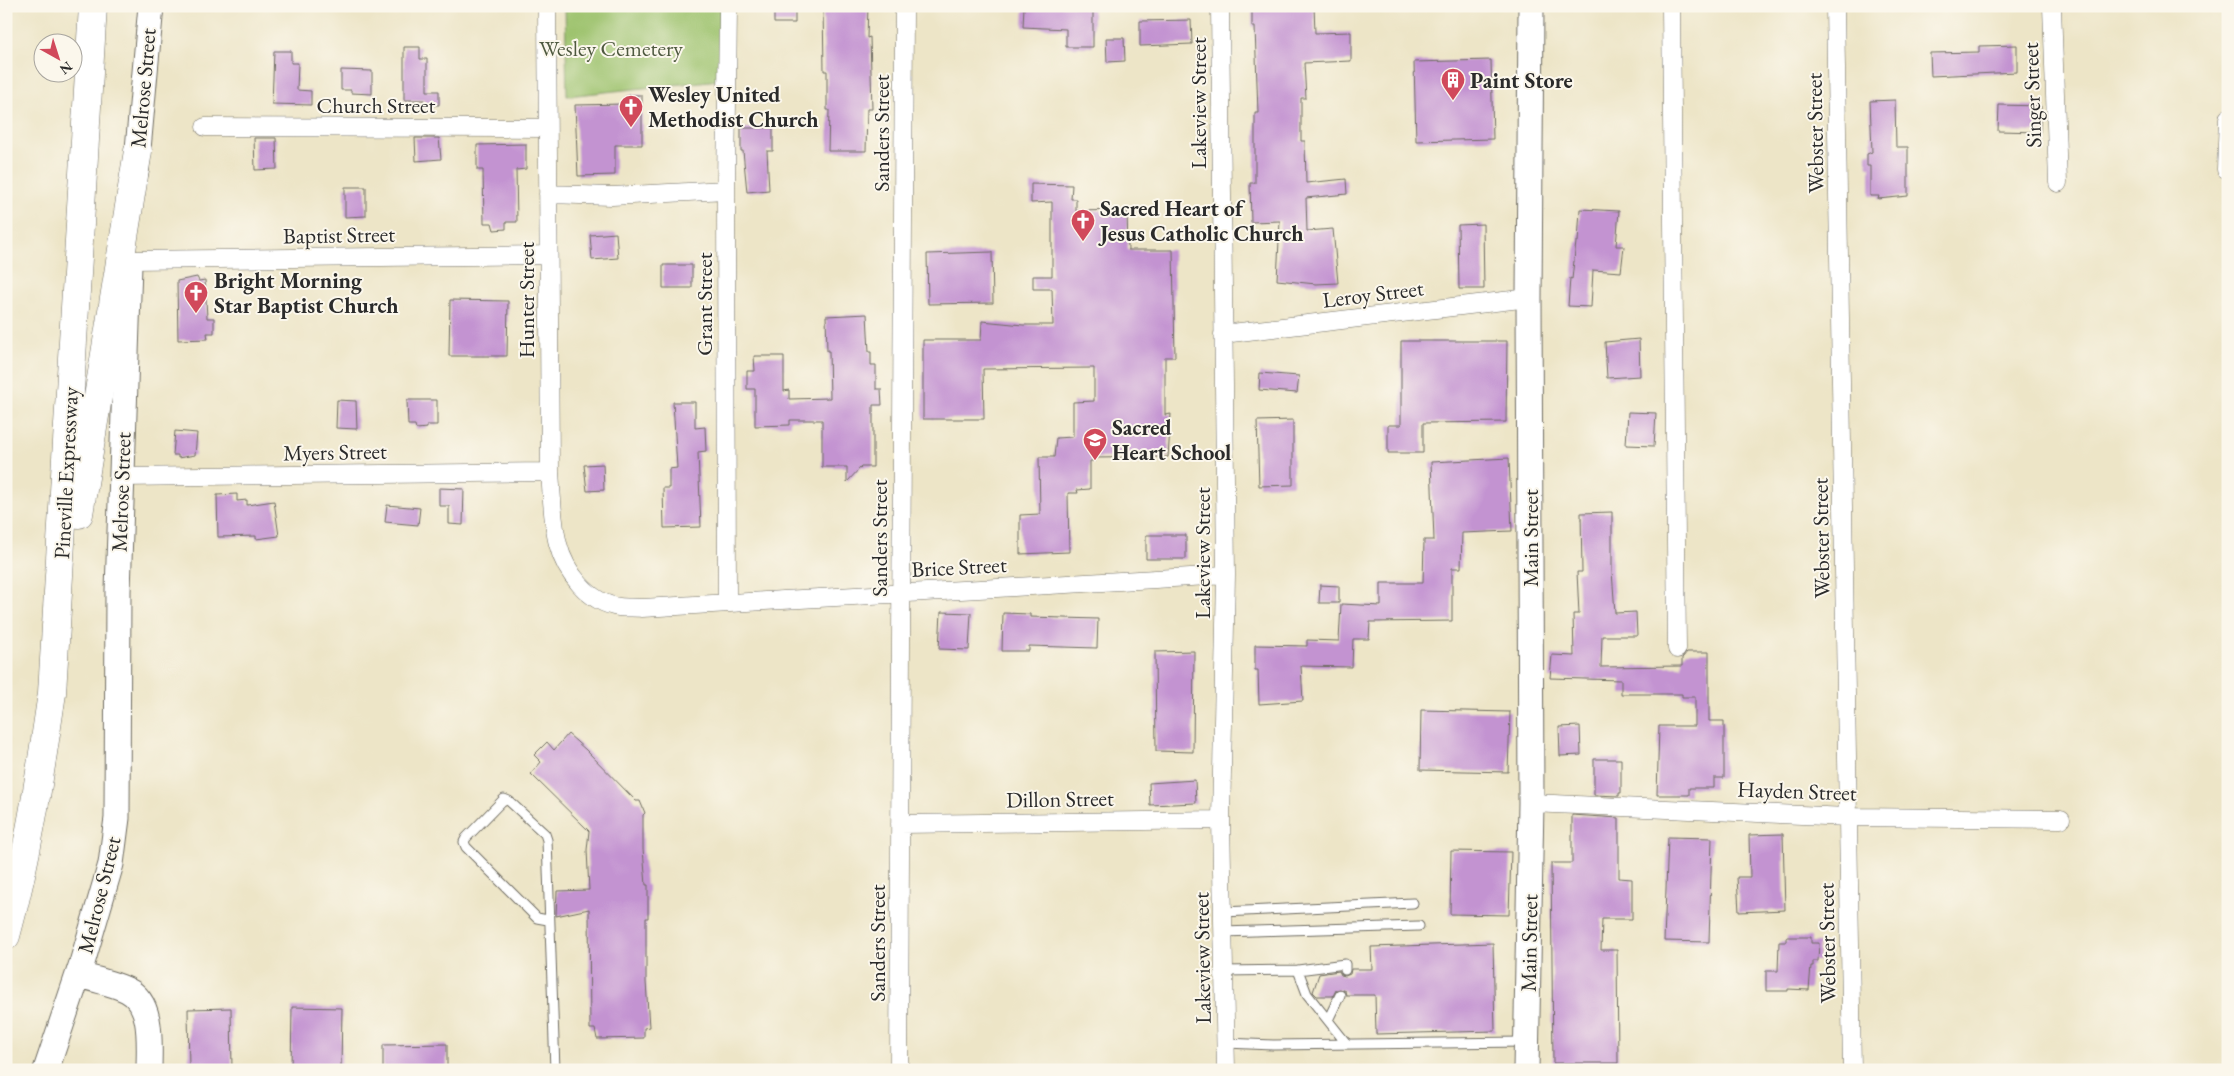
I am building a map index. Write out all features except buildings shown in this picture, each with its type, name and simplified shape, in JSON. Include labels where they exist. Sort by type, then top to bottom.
[{"type":"highway","name":"Pineville Expressway","points":[[6,936],[20,888],[35,806],[52,693],[92,6]]},
{"type":"highway","points":[[52,693],[94,413],[138,151]]},
{"type":"main road","name":"Melrose Street","points":[[46,1070],[78,975],[111,864],[117,818],[118,591],[130,260],[151,6]]},
{"type":"main road","name":"Main Street","points":[[1526,1070],[1531,803],[1529,298],[1531,6]]},
{"type":"main road","name":"Melrose Street","points":[[78,975],[129,991],[139,999],[147,1018],[149,1070]]},
{"type":"street","name":"Hunter Street","points":[[547,6],[550,472],[558,545],[570,572],[581,586]]},
{"type":"street","name":"Grant Street","points":[[727,602],[726,190],[728,6]]},
{"type":"street","name":"Sanders Street","points":[[900,1070],[904,6]]},
{"type":"street","name":"Lakeview Street","points":[[1220,6],[1226,575],[1221,820],[1226,1070]]},
{"type":"street","points":[[1672,6],[1677,649]]},
{"type":"street","name":"Webster Street","points":[[1835,6],[1852,1070]]},
{"type":"street","name":"Singer Street","points":[[2052,6],[2058,183]]},
{"type":"street","points":[[2228,118],[2226,169],[2228,170]]},
{"type":"street","name":"Church Street","points":[[205,127],[547,128]]},
{"type":"street","points":[[548,194],[612,196],[726,190]]},
{"type":"street","name":"Baptist Street","points":[[130,260],[548,255]]},
{"type":"street","name":"Leroy Street","points":[[1223,334],[1529,298]]},
{"type":"street","name":"Myers Street","points":[[121,477],[550,472]]},
{"type":"street","name":"Brice Street","points":[[581,586],[597,598],[618,607],[1226,575]]},
{"type":"street","name":"Hayden Street","points":[[1531,803],[1848,816],[2061,819]]},
{"type":"street","name":"Dillon Street","points":[[900,824],[1221,820]]},
{"type":"lane","points":[[548,920],[537,918],[466,847],[464,842],[504,800],[509,800],[545,834],[547,840],[548,920],[555,1070]]},
{"type":"lane","points":[[1223,912],[1413,903]]},
{"type":"lane","points":[[1223,932],[1419,926]]},
{"type":"lane","points":[[1224,971],[1298,970],[1345,964],[1345,970]]},
{"type":"lane","points":[[1298,970],[1307,994],[1346,1043]]},
{"type":"lane","points":[[1328,1020],[1340,996]]},
{"type":"lane","points":[[1226,1043],[1273,1045],[1527,1042]]},
{"type":"green space","name":"Wesley Cemetery","points":[[565,6],[722,6],[720,80],[567,96]]},
{"type":"place","name":"Paint Store","points":[[1453,101]]},
{"type":"place","name":"Wesley United Methodist Church","points":[[631,128]]},
{"type":"place","name":"Sacred Heart of Jesus Catholic Church","points":[[1083,242]]},
{"type":"place","name":"Bright Morning Star Baptist Church","points":[[196,314]]},
{"type":"place","name":"Sacred Heart School","points":[[1095,461]]}]
